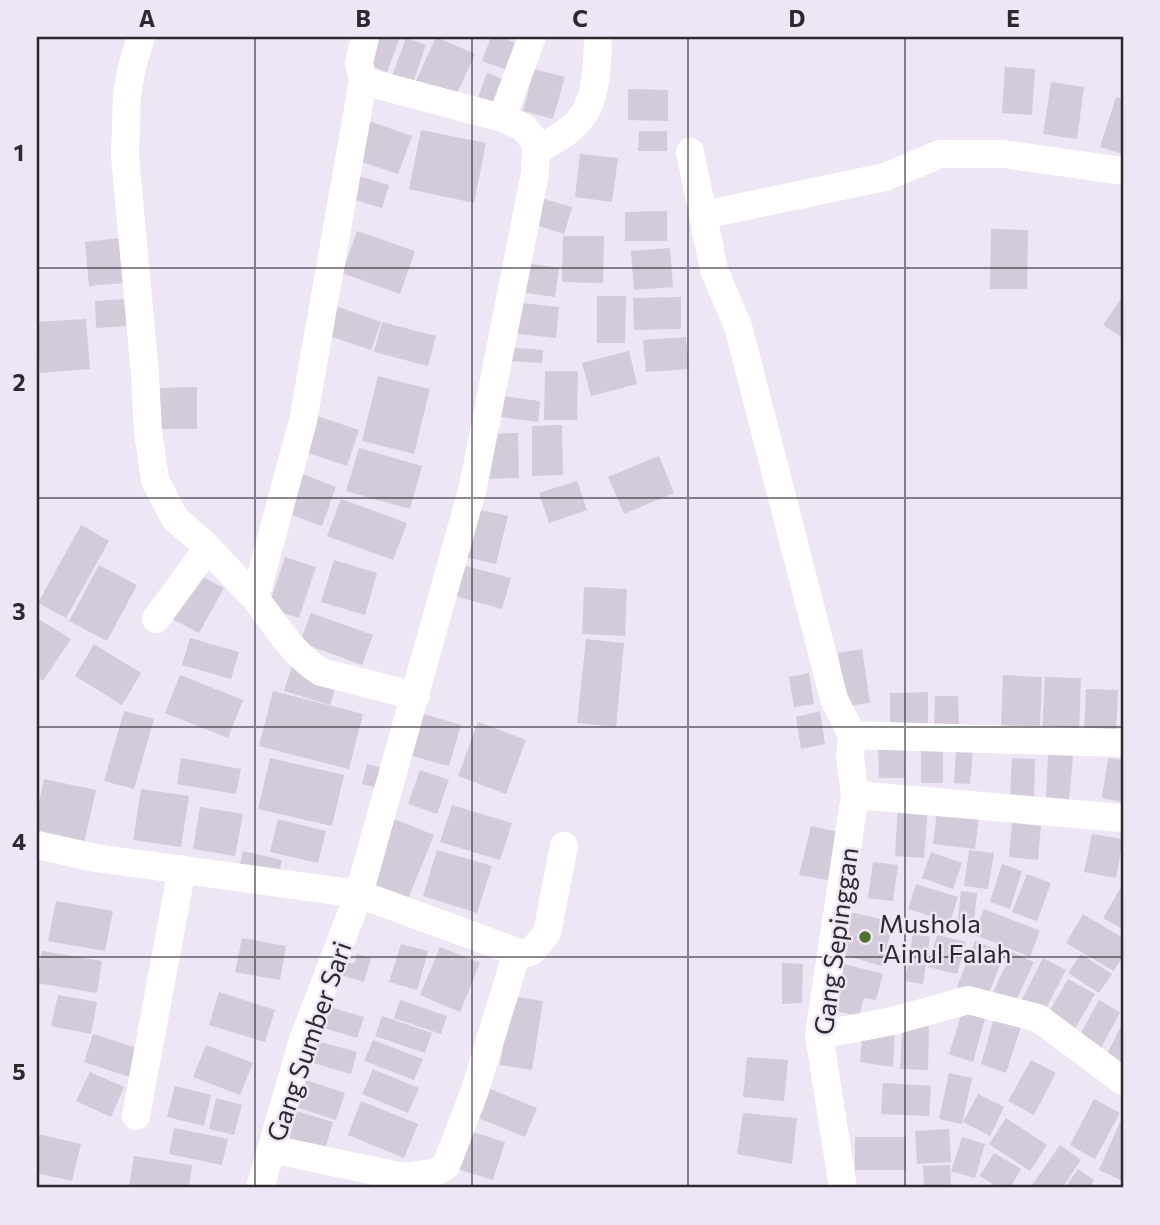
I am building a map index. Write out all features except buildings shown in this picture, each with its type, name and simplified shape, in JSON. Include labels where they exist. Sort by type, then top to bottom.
[{"type":"street","points":[[141,37],[127,94],[125,156],[148,432],[155,480],[176,519],[208,548],[255,598],[290,644],[314,668],[416,696]]},
{"type":"street","points":[[255,598],[303,421],[363,81],[359,63],[365,37]]},
{"type":"street","points":[[502,118],[532,37]]},
{"type":"street","points":[[363,81],[502,118],[523,127],[536,142],[536,150],[564,137],[581,121],[594,87],[598,45]]},
{"type":"street","name":"Gang Sumber Sari","points":[[260,1188],[303,1040],[359,894],[473,487],[535,173],[536,150]]},
{"type":"street","points":[[690,152],[714,270],[738,327],[834,699],[852,735],[1123,743]]},
{"type":"street","points":[[703,215],[885,177],[940,154],[1003,154],[1123,171]]},
{"type":"street","points":[[156,619],[208,548]]},
{"type":"street","name":"Gang Sepinggan","points":[[842,1188],[819,1035],[855,795],[850,757],[852,735]]},
{"type":"street","points":[[855,795],[1122,818]]},
{"type":"street","points":[[37,845],[96,858],[359,894],[524,954],[532,951],[547,933],[564,846]]},
{"type":"street","points":[[136,1116],[182,869]]},
{"type":"street","points":[[271,1149],[403,1183],[446,1166],[474,1093],[517,952]]},
{"type":"street","points":[[819,1035],[893,1021],[968,1000],[1038,1018],[1123,1081]]},
{"type":"place","name":"Mushola 'Ainul Falah","points":[[865,937]]}]
